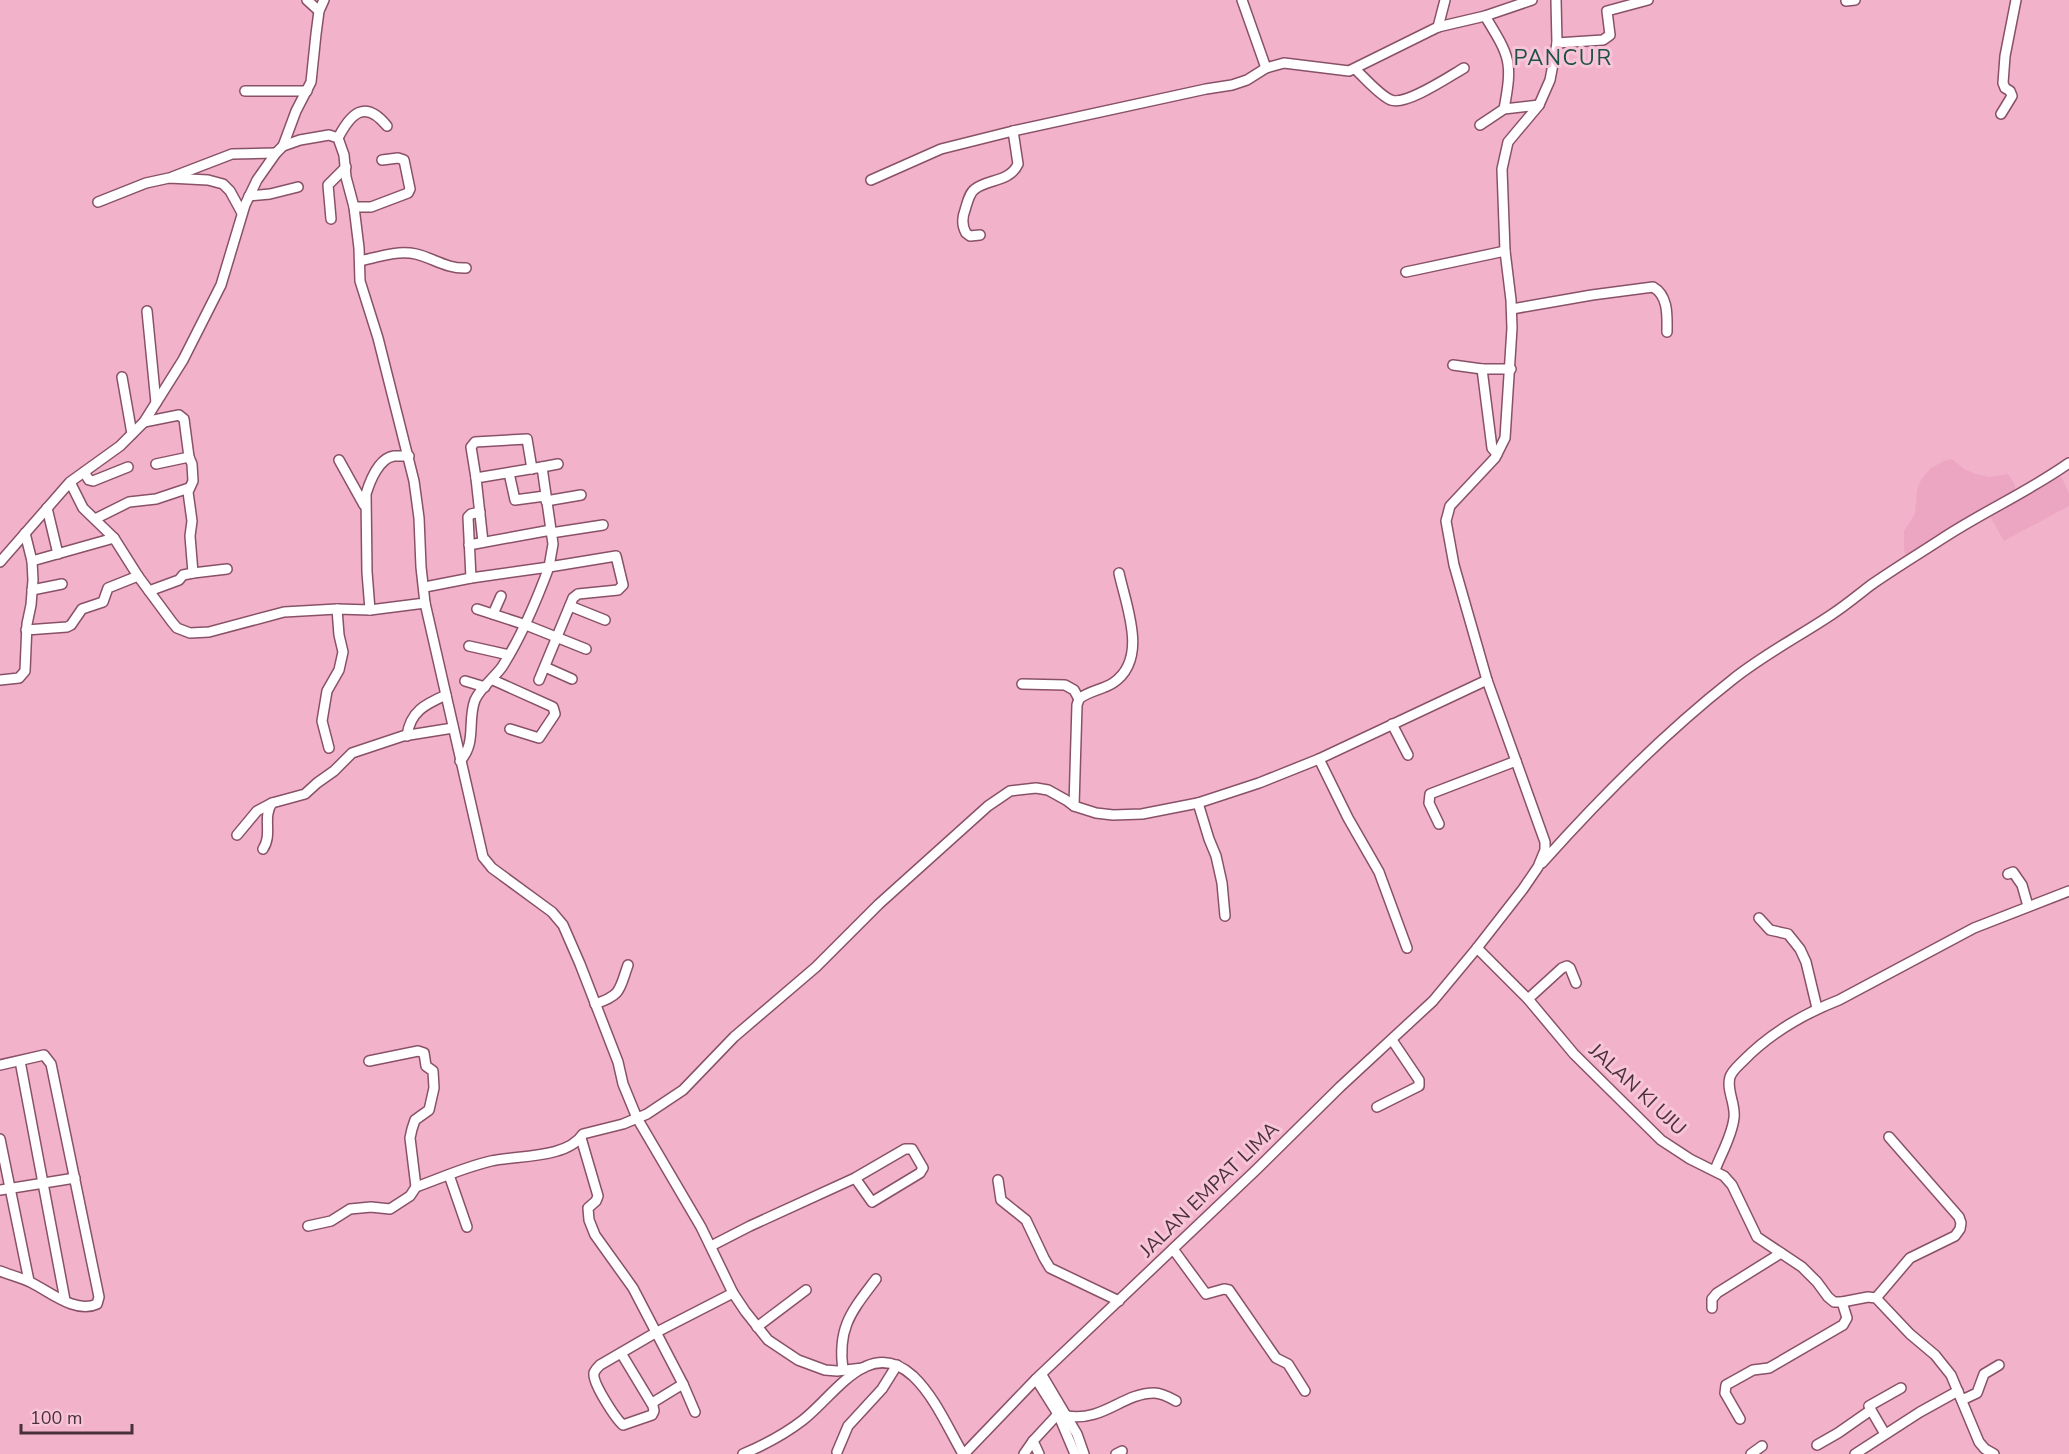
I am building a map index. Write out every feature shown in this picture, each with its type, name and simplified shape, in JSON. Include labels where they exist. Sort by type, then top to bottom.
[{"type":"street","points":[[307,0],[319,11]]},
{"type":"street","points":[[284,146],[314,70],[315,34],[319,11],[324,0]]},
{"type":"street","points":[[1242,0],[1266,68]]},
{"type":"street","points":[[1438,27],[1445,0]]},
{"type":"street","points":[[871,180],[941,149],[1013,131],[1232,85],[1247,80],[1266,68],[1284,63],[1343,71],[1355,69],[1438,27],[1485,16],[1532,0]]},
{"type":"street","points":[[1538,867],[1545,850],[1545,842],[1487,680],[1463,597],[1446,521],[1450,506],[1456,498],[1497,454],[1506,431],[1511,369],[1512,309],[1505,251],[1502,183],[1509,142],[1539,105],[1550,80],[1557,43],[1556,0]]},
{"type":"street","points":[[1557,43],[1603,40],[1610,35],[1606,17],[1609,9],[1648,0]]},
{"type":"street","points":[[2001,114],[2012,96],[2003,83],[2005,56],[2016,0]]},
{"type":"street","points":[[1485,16],[1502,44],[1508,60],[1509,84],[1504,109]]},
{"type":"street","points":[[1355,69],[1390,100],[1398,102],[1408,99],[1464,68]]},
{"type":"street","points":[[245,91],[307,91]]},
{"type":"street","points":[[1480,124],[1504,109],[1539,105]]},
{"type":"street","points":[[387,126],[381,118],[369,110],[360,111],[346,123],[338,138],[344,155],[346,177],[354,207],[360,281],[378,338],[409,456],[418,504],[425,603],[483,857],[492,868],[560,920],[596,1004],[637,1118],[711,1246],[733,1293],[757,1327],[768,1340],[798,1360],[825,1370],[863,1368],[883,1362],[897,1365],[912,1375],[926,1390],[964,1454]]},
{"type":"street","points":[[980,235],[970,236],[966,233],[963,228],[965,211],[972,192],[976,188],[1004,178],[1017,167],[1013,131]]},
{"type":"street","points":[[0,562],[70,482],[120,446],[144,422],[183,360],[221,285],[249,196],[265,167],[276,153],[284,146],[300,140],[329,135],[338,138]]},
{"type":"street","points":[[98,202],[232,154],[276,153]]},
{"type":"street","points":[[354,207],[371,207],[408,193],[410,189],[404,160],[399,158],[382,160]]},
{"type":"street","points":[[331,219],[328,185],[346,167]]},
{"type":"street","points":[[169,178],[208,180],[223,184],[230,191],[242,213]]},
{"type":"street","points":[[249,196],[270,194],[298,187]]},
{"type":"street","points":[[1406,272],[1505,251]]},
{"type":"street","points":[[360,261],[394,253],[405,253],[423,256],[448,266],[466,268]]},
{"type":"street","points":[[1512,309],[1653,287],[1664,298],[1667,332]]},
{"type":"street","points":[[147,311],[156,403]]},
{"type":"street","points":[[1453,365],[1482,369],[1511,369]]},
{"type":"street","points":[[1482,369],[1492,448],[1497,454]]},
{"type":"street","points":[[122,377],[132,434]]},
{"type":"street","points":[[144,422],[182,416],[192,464],[193,481],[189,488],[193,573]]},
{"type":"street","points":[[460,761],[471,741],[476,697],[493,680],[526,626],[552,554],[546,498],[527,439],[475,442],[471,447],[483,542]]},
{"type":"street","points":[[370,610],[365,507],[368,486],[385,460],[393,456],[409,456]]},
{"type":"street","points":[[156,464],[189,457]]},
{"type":"street","points":[[339,459],[365,507]]},
{"type":"street","points":[[476,478],[558,464]]},
{"type":"street","name":"JALAN EMPAT LIMA","points":[[964,1454],[1039,1377],[1340,1086],[1432,1001],[1477,948],[1538,867],[1623,776],[1681,722],[1771,652],[1836,612],[1872,585],[1942,539],[1985,512],[2037,485],[2069,464]]},
{"type":"street","points":[[84,472],[89,480],[93,481],[128,467]]},
{"type":"street","points":[[509,472],[515,500],[581,495]]},
{"type":"street","points":[[70,482],[83,508],[114,538],[138,576],[177,628],[197,634],[284,612],[370,610],[425,603]]},
{"type":"street","points":[[95,519],[129,502],[156,499],[189,488]]},
{"type":"street","points":[[47,508],[58,554]]},
{"type":"street","points":[[471,578],[468,517],[480,512]]},
{"type":"street","points":[[469,545],[603,525]]},
{"type":"street","points":[[0,680],[19,678],[25,671],[26,630],[32,590],[32,561],[25,533]]},
{"type":"street","points":[[32,561],[114,538]]},
{"type":"street","points":[[425,587],[617,557],[623,585],[618,590],[578,594],[573,598],[539,680]]},
{"type":"street","points":[[149,591],[179,580],[183,575],[227,569]]},
{"type":"street","points":[[1074,806],[1079,699],[1113,683],[1121,676],[1132,656],[1130,620],[1119,573]]},
{"type":"street","points":[[26,630],[67,627],[82,609],[104,602],[108,588],[138,576]]},
{"type":"street","points":[[32,590],[62,584]]},
{"type":"street","points":[[493,614],[501,596]]},
{"type":"street","points":[[570,606],[605,620]]},
{"type":"street","points":[[329,747],[322,721],[327,691],[339,670],[344,652],[339,635],[337,609]]},
{"type":"street","points":[[477,609],[586,649]]},
{"type":"street","points":[[469,646],[509,655]]},
{"type":"street","points":[[545,667],[572,679]]},
{"type":"street","points":[[493,680],[553,707],[555,710],[555,714],[539,738],[510,729]]},
{"type":"street","points":[[308,1226],[331,1221],[350,1209],[371,1207],[390,1209],[410,1196],[416,1187],[494,1160],[555,1151],[588,1132],[623,1124],[670,1101],[734,1037],[816,967],[879,904],[988,806],[1010,791],[1036,788],[1057,794],[1074,806],[1096,813],[1128,816],[1198,804],[1319,759],[1487,680]]},
{"type":"street","points":[[465,681],[485,687]]},
{"type":"street","points":[[1022,684],[1065,685],[1074,690],[1079,699]]},
{"type":"street","points":[[407,735],[408,727],[417,710],[446,695]]},
{"type":"street","points":[[1392,724],[1408,755]]},
{"type":"street","points":[[237,835],[257,811],[272,803],[305,794],[352,753],[407,735],[453,728]]},
{"type":"street","points":[[1319,759],[1338,799],[1379,872],[1407,948]]},
{"type":"street","points":[[1439,824],[1429,803],[1430,794],[1516,761]]},
{"type":"street","points":[[263,849],[269,836],[267,815],[272,803]]},
{"type":"street","points":[[1198,804],[1216,856],[1222,883],[1225,916]]},
{"type":"street","points":[[2008,874],[2013,872],[2019,878],[2028,906]]},
{"type":"street","points":[[1715,1170],[1734,1119],[1731,1076],[1753,1051],[1794,1021],[1817,1008],[1839,1000],[1974,928],[2069,891]]},
{"type":"street","points":[[1759,918],[1770,930],[1788,934],[1800,949],[1808,969],[1817,1008]]},
{"type":"street","name":"JALAN KI UJU","points":[[1477,948],[1528,999],[1574,1054],[1661,1140],[1695,1162],[1724,1176],[1732,1185],[1757,1237],[1811,1275],[1834,1302],[1842,1302]]},
{"type":"street","points":[[596,1004],[618,994],[628,965]]},
{"type":"street","points":[[1528,999],[1567,966],[1576,983]]},
{"type":"street","points":[[1377,1107],[1419,1086],[1419,1080],[1392,1040]]},
{"type":"street","points":[[369,1060],[418,1051],[424,1053],[426,1066],[433,1071],[434,1088],[429,1110],[415,1120],[410,1138],[416,1187]]},
{"type":"street","points":[[0,1065],[44,1056],[51,1064],[99,1297],[97,1304],[81,1306],[29,1281],[0,1271]]},
{"type":"street","points":[[20,1061],[65,1300]]},
{"type":"street","points":[[1876,1298],[1910,1258],[1955,1236],[1961,1223],[1959,1217],[1889,1137]]},
{"type":"street","points":[[580,1138],[598,1196],[588,1208],[589,1220],[601,1245],[633,1288],[695,1412]]},
{"type":"street","points":[[0,1139],[5,1190],[29,1281]]},
{"type":"street","points":[[711,1246],[855,1178],[910,1148],[923,1168],[920,1173],[872,1202],[855,1178]]},
{"type":"street","points":[[449,1175],[467,1227]]},
{"type":"street","points":[[5,1190],[75,1178]]},
{"type":"street","points":[[998,1180],[1001,1200],[1026,1220],[1050,1268],[1119,1301]]},
{"type":"street","points":[[1173,1249],[1206,1293],[1229,1290],[1276,1358],[1288,1364],[1305,1391]]},
{"type":"street","points":[[1712,1308],[1712,1299],[1717,1293],[1781,1252]]},
{"type":"street","points":[[843,1370],[840,1348],[847,1320],[876,1279]]},
{"type":"street","points":[[757,1327],[806,1290]]},
{"type":"street","points":[[621,1353],[652,1403],[654,1411],[652,1415],[623,1425],[603,1397],[594,1374],[600,1365],[655,1333],[733,1293]]},
{"type":"street","points":[[1740,1419],[1725,1393],[1726,1385],[1753,1370],[1769,1368],[1843,1326],[1847,1318],[1842,1302],[1868,1297],[1876,1298],[1945,1366],[1960,1395],[1979,1442],[1994,1454]]},
{"type":"street","points":[[837,1452],[848,1426],[882,1389],[897,1365]]},
{"type":"street","points":[[1856,1454],[1885,1434],[1960,1395],[1977,1393],[1984,1374],[1999,1365]]},
{"type":"street","points":[[743,1454],[764,1445],[803,1420],[845,1379],[863,1368]]},
{"type":"street","points":[[1039,1377],[1062,1415],[1077,1434],[1084,1454]]},
{"type":"street","points":[[652,1403],[683,1384]]},
{"type":"street","points":[[1885,1434],[1869,1406],[1901,1388]]},
{"type":"street","points":[[1062,1415],[1078,1418],[1094,1415],[1130,1399],[1154,1393],[1176,1401]]},
{"type":"street","points":[[1817,1444],[1838,1433],[1871,1410]]},
{"type":"street","points":[[1024,1454],[1033,1441],[1062,1415]]},
{"type":"street","points":[[1062,1415],[1075,1454]]},
{"type":"street","points":[[1033,1441],[1039,1454]]},
{"type":"street","points":[[1751,1454],[1762,1446]]},
{"type":"shaded area","points":[[1952,459],[1964,469],[1976,474],[1989,477],[2008,474],[2015,485],[2014,492],[1907,558],[1904,550],[1904,531],[1915,514],[1917,490],[1921,480],[1931,468]]},
{"type":"shaded area","points":[[2058,475],[2062,478],[2069,494],[2069,506],[2004,541],[1988,513]]},
{"type":"district","name":"PANCUR","points":[[1563,57]]}]
